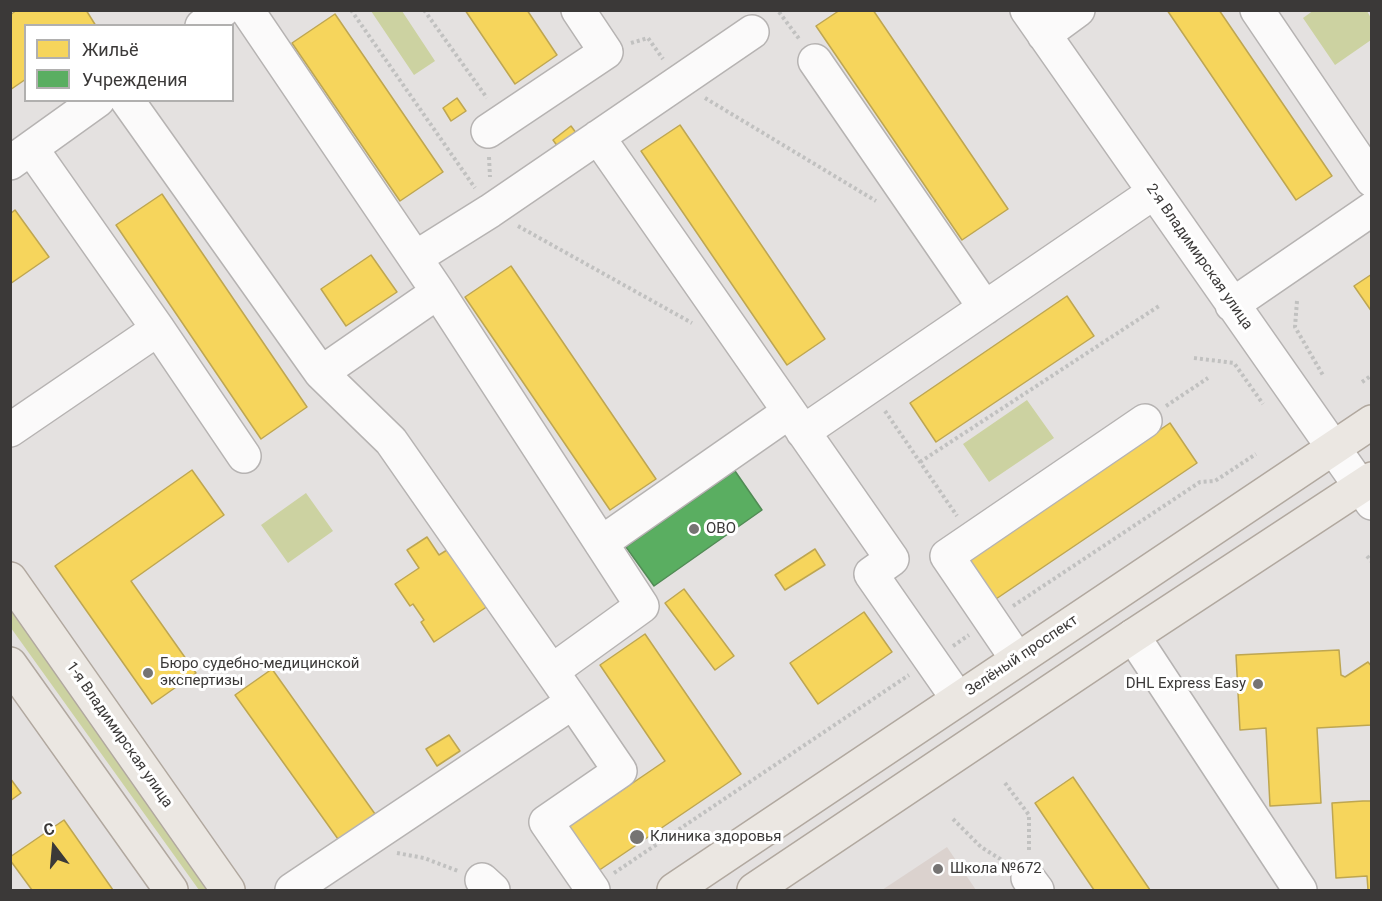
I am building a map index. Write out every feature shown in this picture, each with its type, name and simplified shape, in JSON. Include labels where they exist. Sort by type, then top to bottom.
[{"type":"main road","name":"Зелёный проспект","points":[[674,891],[1371,422]]},
{"type":"main road","points":[[754,891],[1133,636],[1368,490]]},
{"type":"main road","name":"1-я Владимирская улица","points":[[10,579],[228,891]]},
{"type":"main road","points":[[10,664],[166,889]]},
{"type":"street","points":[[205,24],[223,10]]},
{"type":"street","points":[[247,10],[438,292],[642,606],[552,671]]},
{"type":"street","points":[[491,119],[606,52],[578,10]]},
{"type":"street","points":[[1035,23],[1078,10]]},
{"type":"street","points":[[1257,10],[1371,180]]},
{"type":"street","name":"2-я Владимирская улица","points":[[1035,23],[1332,449],[1368,490]]},
{"type":"street","points":[[415,258],[490,211],[752,32]]},
{"type":"street","points":[[815,61],[985,308]]},
{"type":"street","points":[[95,102],[21,156],[158,329],[244,456]]},
{"type":"street","points":[[128,102],[321,374],[391,441],[620,771],[546,822],[592,889]]},
{"type":"street","points":[[598,137],[892,559],[871,574],[958,699]]},
{"type":"street","points":[[601,543],[796,422],[869,387],[1154,193]]},
{"type":"street","points":[[1232,305],[1371,209]]},
{"type":"street","points":[[321,374],[438,292]]},
{"type":"street","points":[[10,430],[158,329]]},
{"type":"street","points":[[1017,659],[947,556],[1145,421]]},
{"type":"street","points":[[1133,636],[1300,891]]},
{"type":"street","points":[[292,891],[573,702]]},
{"type":"path","points":[[351,10],[490,211],[697,325]]},
{"type":"path","points":[[424,10],[491,119]]},
{"type":"path","points":[[779,12],[815,61]]},
{"type":"path","points":[[606,52],[648,38],[679,82],[877,201]]},
{"type":"path","points":[[1297,301],[1295,327],[1324,376]]},
{"type":"path","points":[[920,462],[1159,306]]},
{"type":"path","points":[[1194,358],[1234,363],[1263,404]]},
{"type":"path","points":[[1362,382],[1371,375]]},
{"type":"path","points":[[1145,421],[1208,378]]},
{"type":"path","points":[[869,387],[973,539]]},
{"type":"path","points":[[592,889],[1200,482],[1215,482],[1256,454]]},
{"type":"path","points":[[1367,556],[1371,562]]},
{"type":"path","points":[[1005,783],[1029,815],[1033,884]]},
{"type":"path","points":[[953,819],[981,847],[1033,884]]},
{"type":"path","points":[[357,847],[424,858],[488,885]]},
{"type":"shaded area","name":"Школа №672","points":[[947,847],[976,890],[882,890]]},
{"type":"green space","points":[[1314,10],[1367,11],[1371,18],[1371,40],[1335,65],[1303,18]]},
{"type":"green space","points":[[371,11],[402,11],[435,61],[414,75]]},
{"type":"green space","points":[[1027,400],[1054,438],[989,482],[963,444]]},
{"type":"green space","points":[[306,493],[333,531],[288,563],[261,525]]},
{"type":"green space","points":[[10,607],[214,890],[199,890],[11,628]]},
{"type":"building: Жильё","points":[[17,10],[86,10],[95,24],[24,24],[24,80],[10,90],[10,15]]},
{"type":"building: Жильё","points":[[465,10],[527,10],[557,55],[515,84]]},
{"type":"building: Жильё","points":[[840,10],[873,10],[1008,209],[962,240],[816,26]]},
{"type":"building: Жильё","points":[[1167,10],[1219,10],[1332,176],[1296,200]]},
{"type":"building: Жильё","points":[[335,14],[443,172],[400,201],[292,43]]},
{"type":"building: Жильё","points":[[457,98],[466,111],[451,121],[443,108]]},
{"type":"building: Жильё","points":[[680,125],[825,339],[787,365],[641,151]]},
{"type":"building: Жильё","points":[[571,126],[582,141],[563,154],[553,140]]},
{"type":"building: Жильё","points":[[162,194],[307,407],[261,439],[116,225]]},
{"type":"building: Жильё","points":[[15,210],[49,257],[10,284],[10,214]]},
{"type":"building: Жильё","points":[[371,255],[397,292],[346,326],[321,289]]},
{"type":"building: Жильё","points":[[511,266],[656,479],[610,510],[465,297]]},
{"type":"building: Жильё","points":[[1372,274],[1372,312],[1354,286]]},
{"type":"building: Жильё","points":[[1067,296],[1094,336],[936,442],[910,403]]},
{"type":"building: Жильё","points":[[1170,423],[1197,463],[993,601],[967,561]]},
{"type":"building: Жильё","points":[[192,470],[224,515],[131,581],[196,673],[152,704],[55,566]]},
{"type":"building: Жильё","points":[[427,537],[439,555],[455,545],[494,602],[434,642],[421,622],[424,620],[413,604],[410,606],[395,584],[419,568],[407,550]]},
{"type":"building: Жильё","points":[[815,549],[825,565],[785,590],[775,575]]},
{"type":"building: Жильё","points":[[684,589],[734,656],[715,670],[665,603]]},
{"type":"building: Жильё","points":[[864,612],[892,652],[818,704],[790,663]]},
{"type":"building: Жильё","points":[[645,634],[741,774],[598,871],[568,827],[665,761],[600,665]]},
{"type":"building: Жильё","points":[[1339,650],[1341,675],[1345,677],[1368,662],[1372,667],[1372,725],[1317,728],[1321,803],[1270,806],[1266,728],[1240,730],[1236,655]]},
{"type":"building: Жильё","points":[[272,669],[380,821],[343,846],[235,695]]},
{"type":"building: Жильё","points":[[449,735],[460,751],[437,766],[426,749]]},
{"type":"building: Жильё","points":[[1073,777],[1150,890],[1094,890],[1035,803]]},
{"type":"building: Жильё","points":[[10,778],[21,793],[10,801]]},
{"type":"building: Жильё","points":[[1372,801],[1372,890],[1368,890],[1367,876],[1336,878],[1332,803]]},
{"type":"building: Жильё","points":[[64,820],[113,890],[32,890],[10,860],[10,857]]},
{"type":"building: Учреждения","name":"ОВО","points":[[735,471],[762,510],[654,586],[626,547]]},
{"type":"place","name":"ОВО","points":[[694,529]]},
{"type":"place","name":"Бюро судебно-медицинской экспертизы","points":[[148,673]]},
{"type":"place","name":"DHL Express Easy","points":[[1258,684]]},
{"type":"place","name":"Клиника здоровья","points":[[637,837]]},
{"type":"place","name":"Школа №672","points":[[938,869]]}]
